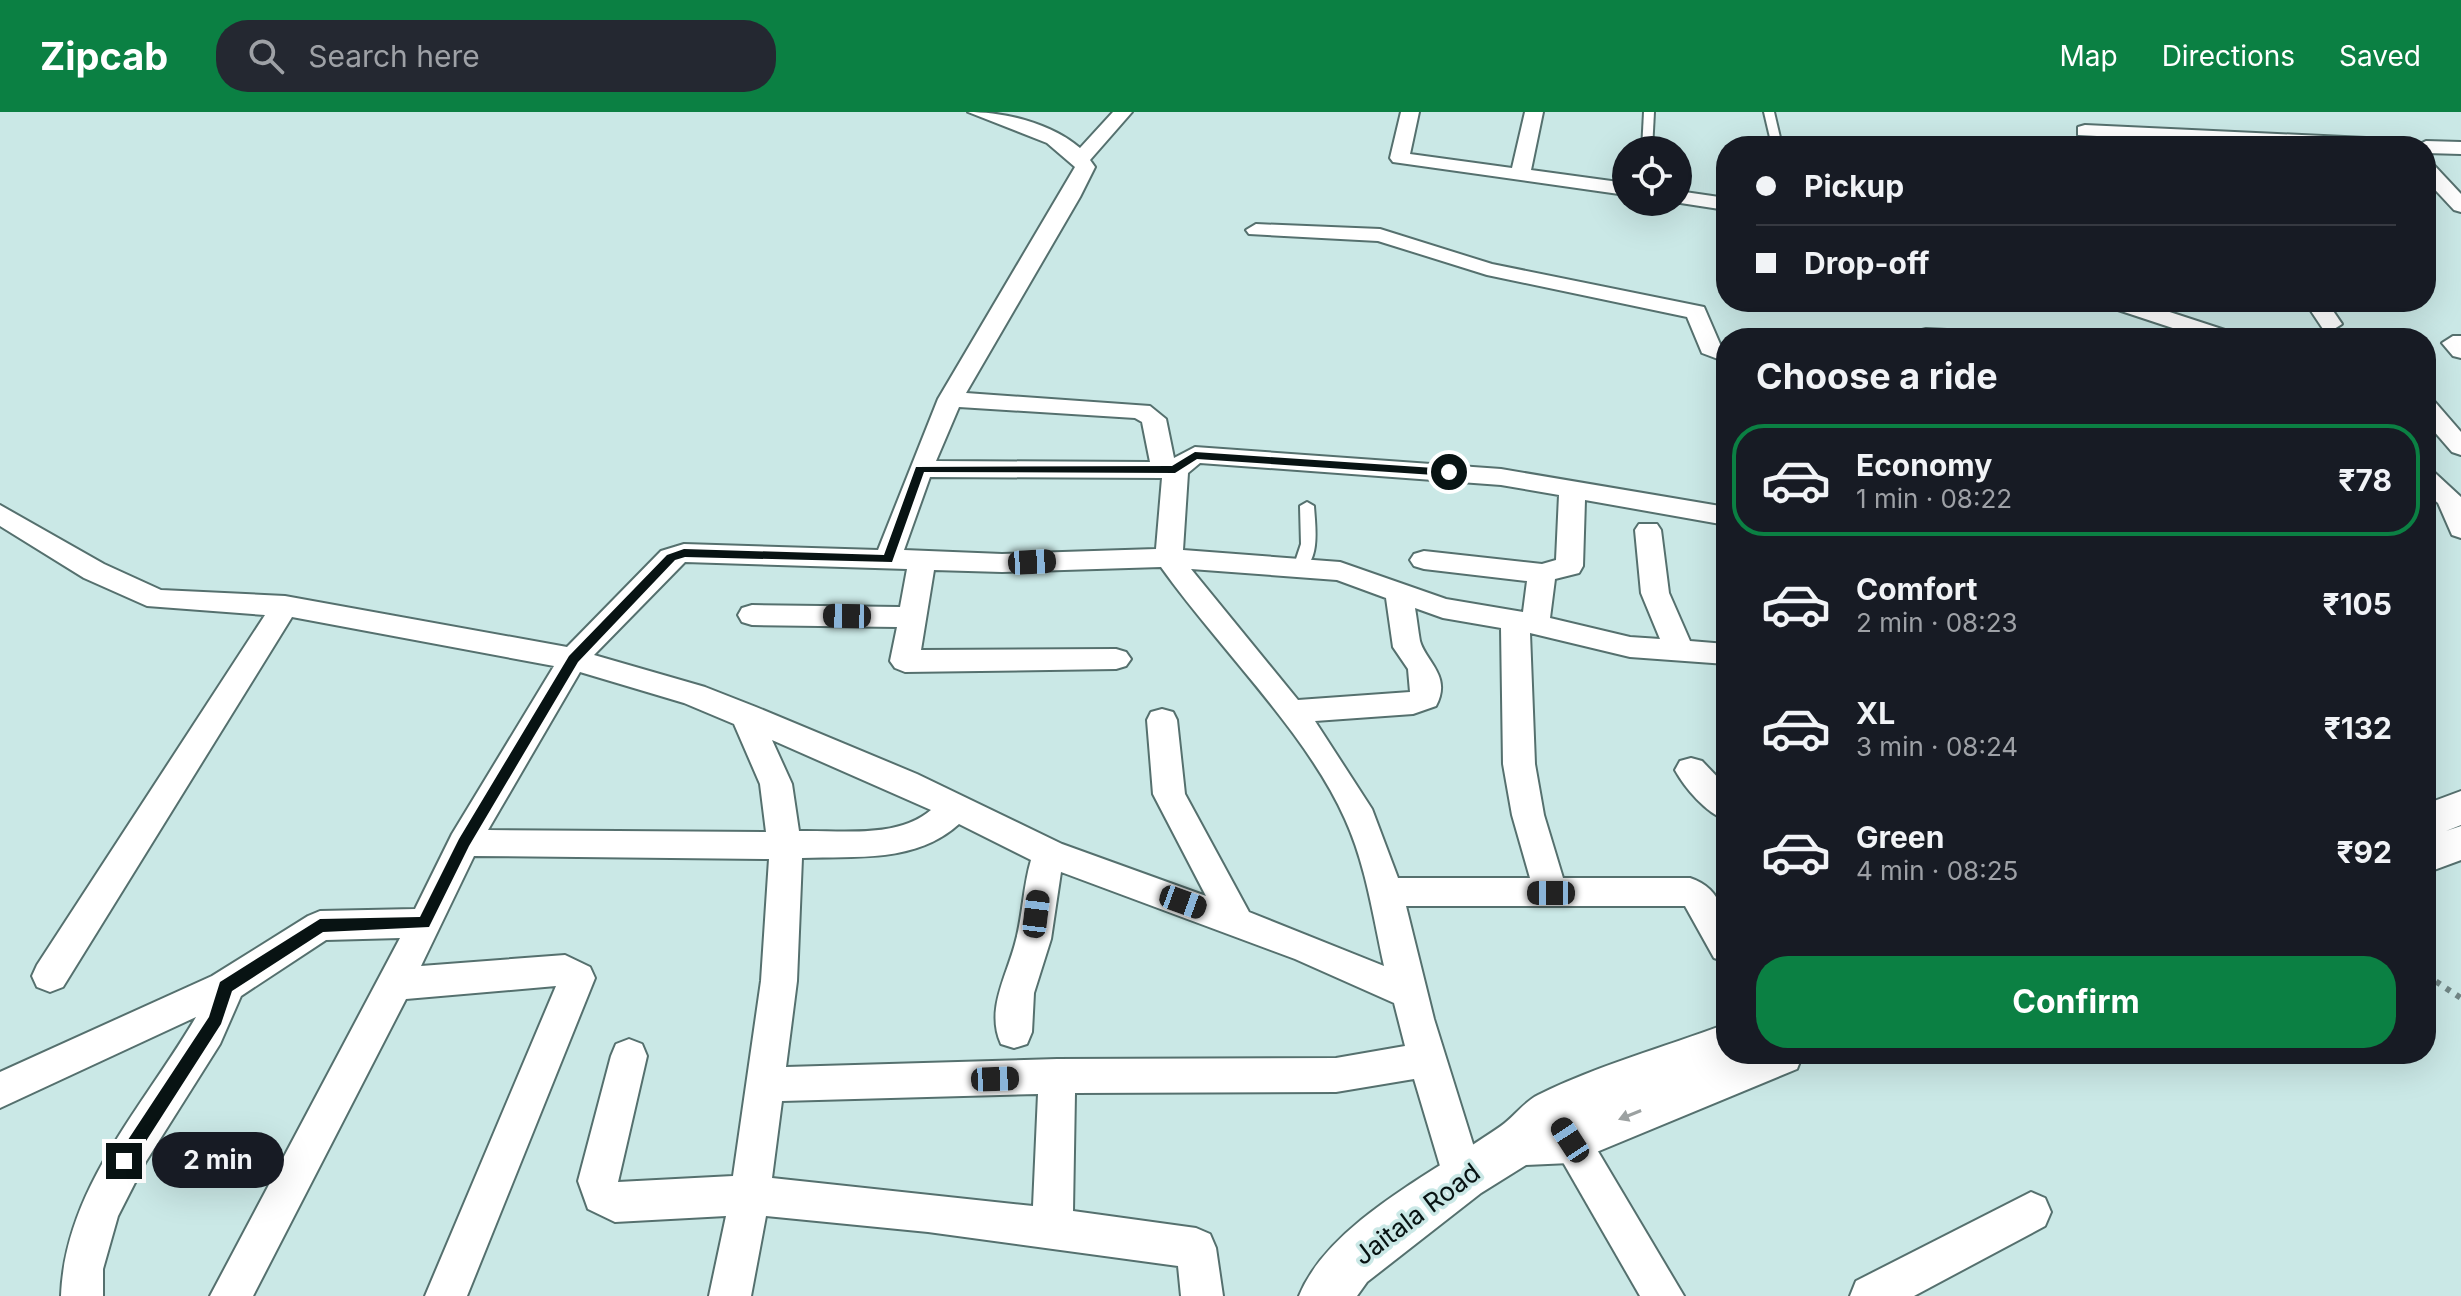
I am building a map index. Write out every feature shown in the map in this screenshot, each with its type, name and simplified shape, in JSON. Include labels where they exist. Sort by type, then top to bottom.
[{"type":"street","points":[[888,559],[920,469],[950,399],[1041,249],[1085,167],[1081,158],[1022,119],[977,112]]},
{"type":"street","points":[[1081,158],[1123,112]]},
{"type":"street","points":[[1410,112],[1400,158],[1612,187]]},
{"type":"street","points":[[1520,175],[1534,112]]},
{"type":"street","points":[[2074,112],[2087,136]]},
{"type":"street","points":[[2192,112],[2208,136]]},
{"type":"street","points":[[2436,147],[2461,148]]},
{"type":"street","points":[[2436,179],[2461,206]]},
{"type":"street","points":[[1692,199],[1716,203]]},
{"type":"street","points":[[1256,230],[1380,235],[1487,269],[1696,312],[1710,348],[1716,351]]},
{"type":"street","points":[[2157,312],[2206,324]]},
{"type":"street","points":[[2323,312],[2331,324]]},
{"type":"street","points":[[2461,343],[2453,343],[2461,351]]},
{"type":"street","points":[[950,399],[1141,411],[1154,419],[1169,470],[1169,558],[1206,613],[1290,712],[1353,801],[1379,871],[1426,1060],[1463,1176]]},
{"type":"street","points":[[2436,418],[2461,447]]},
{"type":"street","points":[[920,469],[1169,470],[1195,455],[1471,474],[1716,514]]},
{"type":"street","points":[[2436,462],[2461,462]]},
{"type":"street","points":[[2436,488],[2449,499],[2461,529]]},
{"type":"street","points":[[1424,560],[1542,573],[1569,566],[1572,490]]},
{"type":"street","points":[[0,514],[94,571],[157,599],[285,606],[573,659],[694,695],[956,807],[1050,854],[1307,948],[1409,993]]},
{"type":"street","points":[[1648,530],[1655,593],[1680,651]]},
{"type":"street","points":[[231,1296],[395,984],[464,843],[573,659],[671,557],[684,553],[922,562],[1169,558],[1301,565],[1340,571],[1443,608],[1525,622],[1630,647],[1716,653]]},
{"type":"street","points":[[922,562],[903,657],[910,663],[1116,659]]},
{"type":"street","points":[[1542,573],[1525,622],[1519,764],[1528,815],[1551,893]]},
{"type":"street","points":[[1290,712],[1413,703],[1425,698],[1423,667],[1407,647],[1399,594]]},
{"type":"street","points":[[50,976],[285,606]]},
{"type":"street","points":[[752,615],[911,617]]},
{"type":"street","points":[[730,1296],[750,1195],[779,981],[784,843],[776,784],[745,715]]},
{"type":"street","points":[[1162,720],[1169,794],[1236,921]]},
{"type":"street","points":[[1691,770],[1716,796]]},
{"type":"street","points":[[464,843],[625,847],[895,842],[930,830],[956,807]]},
{"type":"street","points":[[2436,818],[2461,807]]},
{"type":"street","points":[[2436,852],[2461,843]]},
{"type":"street","points":[[1014,1032],[1016,993],[1034,939],[1040,885],[1050,854]]},
{"type":"street","points":[[1384,892],[1690,892],[1716,908]]},
{"type":"street","points":[[0,1090],[225,987],[320,926],[424,923]]},
{"type":"street","points":[[395,984],[565,970],[577,978],[446,1296]]},
{"type":"street","points":[[82,1296],[81,1285],[90,1245],[108,1195],[124,1161],[216,1019],[225,987]]},
{"type":"street","name":"Jaitala Road","points":[[1325,1296],[1349,1264],[1463,1176],[1547,1131],[1716,1050]]},
{"type":"street","points":[[629,1056],[598,1181],[602,1195],[615,1202],[750,1195],[1052,1228],[1196,1248],[1202,1296]]},
{"type":"street","points":[[765,1084],[870,1084],[1057,1076],[1353,1073],[1426,1060]]},
{"type":"street","name":"Jaitala Road","points":[[1547,1131],[1750,1064]]},
{"type":"street","points":[[1052,1228],[1057,1076]]},
{"type":"street","points":[[1547,1131],[1663,1296]]},
{"type":"street","points":[[1871,1296],[2031,1212]]},
{"type":"lane","points":[[1648,136],[1649,112]]},
{"type":"lane","points":[[1769,112],[1775,136]]},
{"type":"lane","points":[[1301,565],[1308,544],[1307,506]]},
{"type":"path","points":[[2436,982],[2461,998]]},
{"type":"route","points":[[124,1161],[216,1019],[225,987],[320,926],[424,923],[464,843],[573,659],[671,557],[684,553],[888,559],[920,469],[1175,470],[1195,455],[1449,472]]}]
